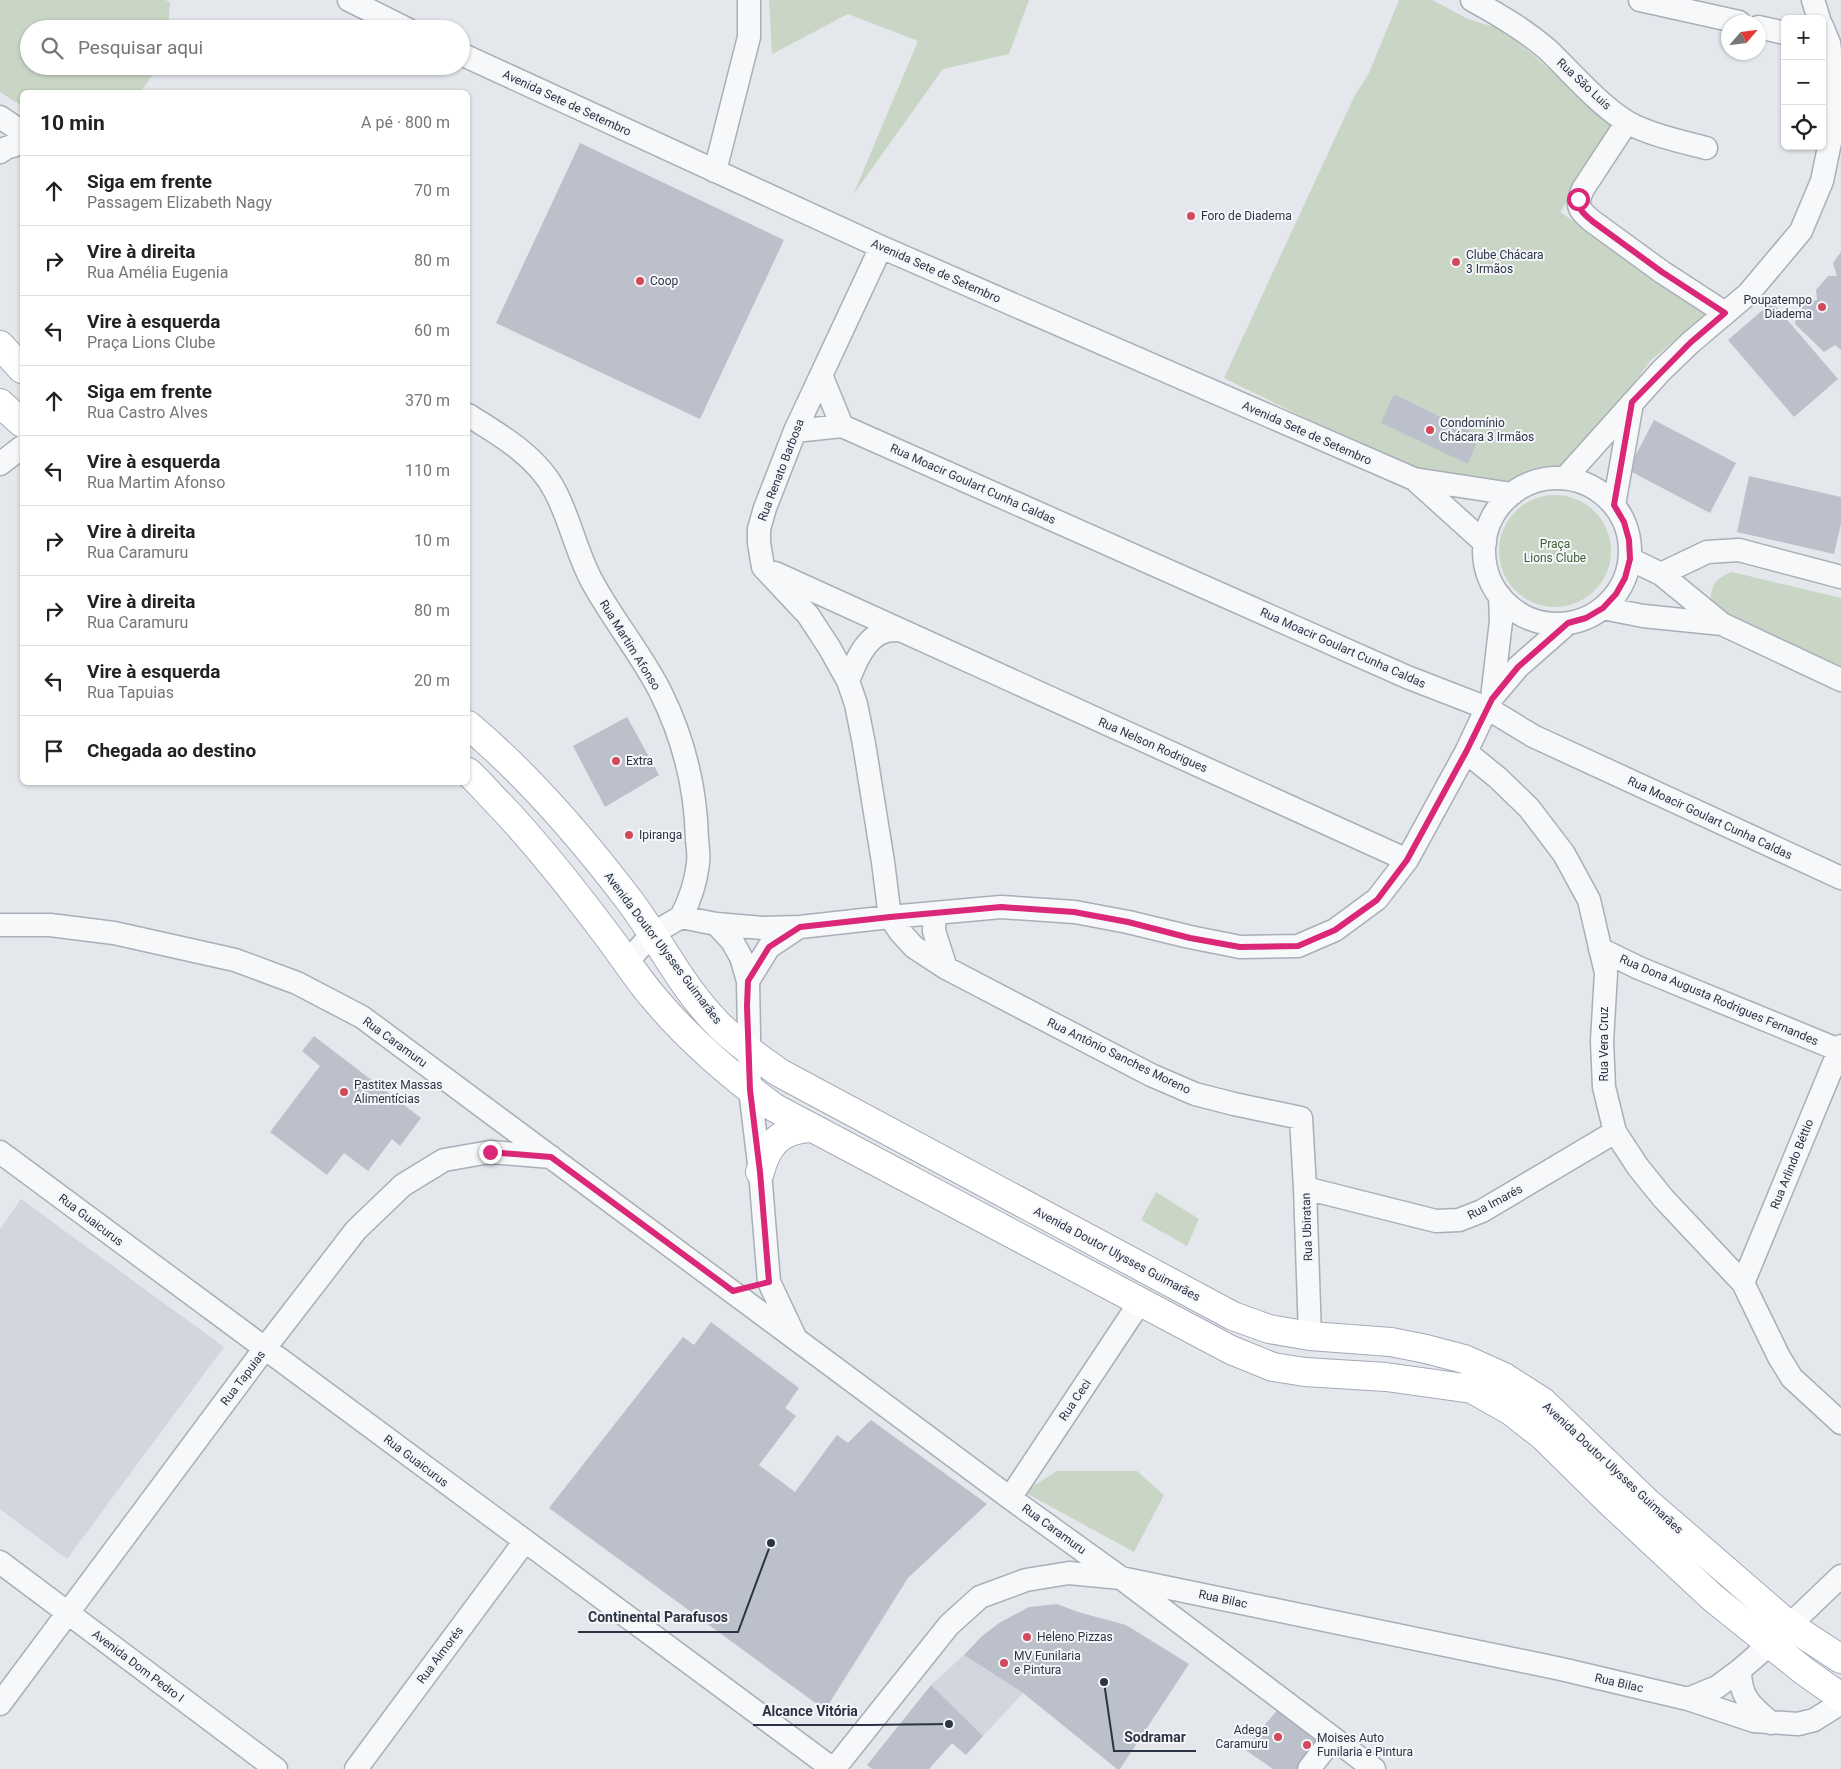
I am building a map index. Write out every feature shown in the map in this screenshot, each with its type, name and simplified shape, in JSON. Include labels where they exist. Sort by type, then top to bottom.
[{"type":"main road","points":[[0,403],[20,421]]},
{"type":"main road","name":"Avenida Doutor Ulysses Guimarães","points":[[470,727],[492,745],[537,790],[579,837],[630,902],[691,990],[719,1026],[780,1073],[1233,1316],[1269,1329],[1310,1336],[1391,1342],[1426,1349],[1464,1359],[1504,1377],[1543,1402],[1648,1503],[1788,1625],[1841,1659]]},
{"type":"main road","name":"Avenida Doutor Ulysses Guimarães","points":[[470,774],[514,820],[585,907],[653,997],[679,1027],[750,1090],[775,1108],[1231,1350],[1273,1367],[1305,1372],[1386,1377],[1472,1389],[1511,1411],[1544,1437],[1613,1505],[1713,1598],[1770,1644],[1841,1697]]},
{"type":"main road","points":[[760,1172],[765,1154],[776,1140],[792,1130],[811,1128]]},
{"type":"street","points":[[349,0],[389,20]]},
{"type":"street","points":[[715,171],[750,37],[750,0]]},
{"type":"street","name":"Rua São Luis","points":[[1472,0],[1506,18],[1526,32],[1607,107],[1627,122],[1675,140],[1706,148]]},
{"type":"street","points":[[1640,0],[1721,18]]},
{"type":"street","points":[[1813,0],[1819,15]]},
{"type":"street","points":[[1766,29],[1781,32]]},
{"type":"street","points":[[1565,478],[1632,402],[1690,343],[1748,294],[1801,231],[1822,181],[1834,123],[1834,81],[1829,38]]},
{"type":"street","name":"Avenida Sete de Setembro","points":[[470,58],[881,247],[1414,480],[1512,494]]},
{"type":"street","points":[[0,117],[20,131]]},
{"type":"street","points":[[1627,122],[1578,199],[1578,206],[1583,214],[1662,272],[1725,313]]},
{"type":"street","points":[[0,152],[20,144]]},
{"type":"street","name":"Rua Renato Barbosa","points":[[762,567],[758,543],[759,528],[765,508],[794,431],[881,247]]},
{"type":"street","points":[[820,375],[842,426]]},
{"type":"street","points":[[1614,505],[1632,402]]},
{"type":"street","name":"Rua Martim Afonso","points":[[470,416],[523,454],[540,469],[555,490],[591,580],[609,613],[640,657],[660,691],[676,728],[691,776],[697,826],[698,863],[691,898],[681,917]]},
{"type":"street","name":"Rua Moacir Goulart Cunha Caldas","points":[[794,431],[842,426],[1407,677],[1489,703],[1533,736],[1841,878]]},
{"type":"street","points":[[0,464],[20,449]]},
{"type":"street","points":[[1565,478],[1584,483],[1600,492],[1614,505],[1624,522],[1629,540],[1630,559],[1625,578],[1616,594],[1603,608],[1586,618],[1568,623],[1549,624],[1531,619],[1514,610],[1500,596],[1491,580],[1485,562],[1485,543],[1490,524],[1498,508],[1512,494],[1528,484],[1546,479],[1565,478]]},
{"type":"street","name":"Avenida Sete de Setembro","points":[[1414,480],[1485,543]]},
{"type":"street","points":[[1661,574],[1707,552],[1739,550],[1841,577]]},
{"type":"street","points":[[1630,559],[1661,574],[1722,624],[1841,680]]},
{"type":"street","points":[[762,567],[808,615],[848,681],[856,704],[864,744],[890,917]]},
{"type":"street","name":"Rua Nelson Rodrigues","points":[[762,567],[1407,860]]},
{"type":"street","points":[[1489,703],[1501,621],[1500,596]]},
{"type":"street","points":[[1603,608],[1643,616],[1722,624]]},
{"type":"street","points":[[627,962],[652,934],[681,917],[716,924],[763,928],[800,927],[1001,907],[1074,912],[1128,922],[1190,938],[1240,947],[1298,946],[1335,930],[1377,900],[1407,860],[1466,752],[1489,703],[1518,667],[1568,623]]},
{"type":"street","points":[[848,681],[859,654],[872,640],[886,631],[899,630]]},
{"type":"street","name":"Rua Vera Cruz","points":[[1466,752],[1498,778],[1529,808],[1564,854],[1589,900],[1606,973],[1602,1041],[1604,1086],[1615,1132],[1638,1167],[1663,1198],[1743,1283],[1779,1357],[1792,1378],[1841,1423]]},
{"type":"street","points":[[935,913],[934,931],[946,968]]},
{"type":"street","name":"Rua Antônio Sanches Moreno","points":[[890,917],[914,947],[946,968],[1151,1075],[1195,1094],[1301,1118]]},
{"type":"street","points":[[716,924],[732,941],[741,957],[748,981],[750,1090],[760,1172],[769,1282],[796,1339]]},
{"type":"street","name":"Rua Caramuru","points":[[0,925],[50,925],[114,933],[235,960],[296,984],[362,1017],[1010,1498],[1121,1578],[1374,1769]]},
{"type":"street","points":[[748,981],[769,947],[800,927]]},
{"type":"street","name":"Rua Dona Augusta Rodrigues Fernandes","points":[[1600,949],[1639,968],[1840,1048]]},
{"type":"street","name":"Rua Arlindo Béttio","points":[[1743,1283],[1840,1048]]},
{"type":"street","name":"Rua Ubiratan","points":[[1301,1118],[1310,1336]]},
{"type":"street","name":"Rua Imarés","points":[[1305,1188],[1436,1220],[1458,1220],[1482,1211],[1615,1132]]},
{"type":"street","name":"Rua Tapuias","points":[[0,1704],[265,1348],[356,1230],[403,1186],[444,1160],[490,1152],[551,1157]]},
{"type":"street","name":"Rua Guaicurus","points":[[3,1160],[265,1348],[833,1769]]},
{"type":"street","points":[[733,1291],[769,1282]]},
{"type":"street","name":"Rua Ceci","points":[[1010,1498],[1140,1302]]},
{"type":"street","name":"Rua Aimorés","points":[[356,1769],[525,1541]]},
{"type":"street","name":"Avenida Dom Pedro I","points":[[0,1562],[276,1769]]},
{"type":"street","name":"Rua Bilac","points":[[833,1769],[949,1625],[980,1597],[1026,1580],[1070,1573],[1121,1578],[1560,1670],[1688,1699],[1733,1714],[1771,1723],[1798,1724],[1814,1720],[1841,1703]]},
{"type":"street","points":[[1688,1699],[1717,1687],[1740,1670],[1841,1576]]},
{"type":"street","points":[[1740,1670],[1740,1685],[1746,1697],[1756,1710],[1771,1723]]},
{"type":"street","points":[[1308,1769],[1333,1738]]},
{"type":"shaded area","points":[[21,1199],[224,1347],[67,1559],[0,1509],[0,1229]]},
{"type":"shaded area","points":[[964,1655],[1023,1693],[983,1736],[931,1685]]},
{"type":"green space","points":[[0,0],[165,0],[170,2],[169,20],[20,20],[20,75],[153,75],[142,90],[20,90],[20,105],[0,92]]},
{"type":"green space","points":[[769,0],[1029,0],[1009,54],[943,69],[853,195],[918,41],[848,14],[772,54]]},
{"type":"green space","name":"Clube Chácara 3 Irmãos","points":[[1399,0],[1432,0],[1468,19],[1504,30],[1619,129],[1560,212],[1708,312],[1650,361],[1626,394],[1561,471],[1531,474],[1508,486],[1415,472],[1224,378],[1354,97],[1369,73]]},
{"type":"green space","name":"Praça Lions Clube","points":[[1555,495],[1576,499],[1595,511],[1607,530],[1611,551],[1607,572],[1595,591],[1576,603],[1555,607],[1534,603],[1515,591],[1503,572],[1499,551],[1503,530],[1515,511],[1534,499]]},
{"type":"green space","points":[[1732,572],[1841,598],[1841,669],[1753,633],[1711,603],[1715,583]]},
{"type":"green space","points":[[1156,1192],[1199,1219],[1187,1246],[1141,1220]]},
{"type":"green space","points":[[1057,1471],[1137,1471],[1164,1495],[1134,1552],[1024,1492]]},
{"type":"building","name":"Coop","points":[[580,143],[784,240],[700,419],[496,323]]},
{"type":"building","name":"Poupatempo Diadema","points":[[1841,252],[1841,350],[1835,345],[1824,352],[1795,324],[1797,313],[1807,302],[1817,300],[1816,290],[1828,276],[1837,276],[1833,263]]},
{"type":"building","points":[[1772,302],[1838,379],[1794,417],[1728,340]]},
{"type":"building","name":"Condomínio Chácara 3 Irmãos","points":[[1394,394],[1479,436],[1468,464],[1381,423]]},
{"type":"building","points":[[1654,420],[1736,463],[1710,513],[1628,470]]},
{"type":"building","points":[[1749,476],[1841,497],[1841,524],[1834,554],[1737,532]]},
{"type":"building","name":"Extra","points":[[627,717],[659,775],[605,807],[573,746]]},
{"type":"building","name":"Pastitex Massas Alimentícias","points":[[314,1036],[421,1118],[400,1146],[392,1139],[368,1171],[344,1153],[327,1175],[270,1132],[320,1066],[302,1051]]},
{"type":"building","points":[[711,1322],[799,1388],[785,1408],[796,1416],[759,1465],[795,1492],[837,1435],[848,1443],[871,1420],[987,1504],[908,1578],[825,1710],[549,1508],[683,1337],[694,1345]]},
{"type":"building","points":[[1057,1604],[1078,1612],[1126,1625],[1189,1664],[1120,1769],[1117,1769],[1023,1693],[964,1655],[981,1637],[999,1623],[1029,1607]]},
{"type":"building","points":[[931,1685],[983,1736],[966,1755],[952,1743],[929,1769],[872,1769],[867,1765]]},
{"type":"building","name":"Adega Caramuru","points":[[1281,1706],[1325,1735],[1299,1769],[1273,1769],[1244,1749]]},
{"type":"place","name":"Foro de Diadema","points":[[1191,216]]},
{"type":"place","name":"Clube Chácara 3 Irmãos","points":[[1456,262]]},
{"type":"place","name":"Coop","points":[[640,281]]},
{"type":"place","name":"Poupatempo Diadema","points":[[1822,307]]},
{"type":"place","name":"Condomínio Chácara 3 Irmãos","points":[[1430,430]]},
{"type":"place","name":"Extra","points":[[616,761]]},
{"type":"place","name":"Ipiranga","points":[[629,835]]},
{"type":"place","name":"Pastitex Massas Alimentícias","points":[[344,1092]]},
{"type":"place","name":"Continental Parafusos","points":[[771,1543]]},
{"type":"place","name":"Heleno Pizzas","points":[[1027,1637]]},
{"type":"place","name":"MV Funilaria e Pintura","points":[[1004,1663]]},
{"type":"place","name":"Sodramar","points":[[1104,1682]]},
{"type":"place","name":"Alcance Vitória","points":[[949,1724]]},
{"type":"place","name":"Adega Caramuru","points":[[1278,1737]]},
{"type":"place","name":"Moises Auto Funilaria e Pintura","points":[[1307,1745]]},
{"type":"route","points":[[490,1152],[551,1157],[733,1291],[769,1282],[760,1172],[750,1090],[748,981],[769,947],[800,927],[1001,907],[1074,912],[1128,922],[1190,938],[1240,947],[1298,946],[1335,930],[1377,900],[1407,860],[1466,752],[1492,699],[1518,667],[1535,650],[1568,623],[1586,618],[1603,608],[1616,594],[1625,578],[1630,559],[1629,540],[1624,522],[1614,505],[1632,402],[1690,343],[1725,313],[1662,272],[1592,221],[1583,214],[1578,206],[1578,199]]}]
